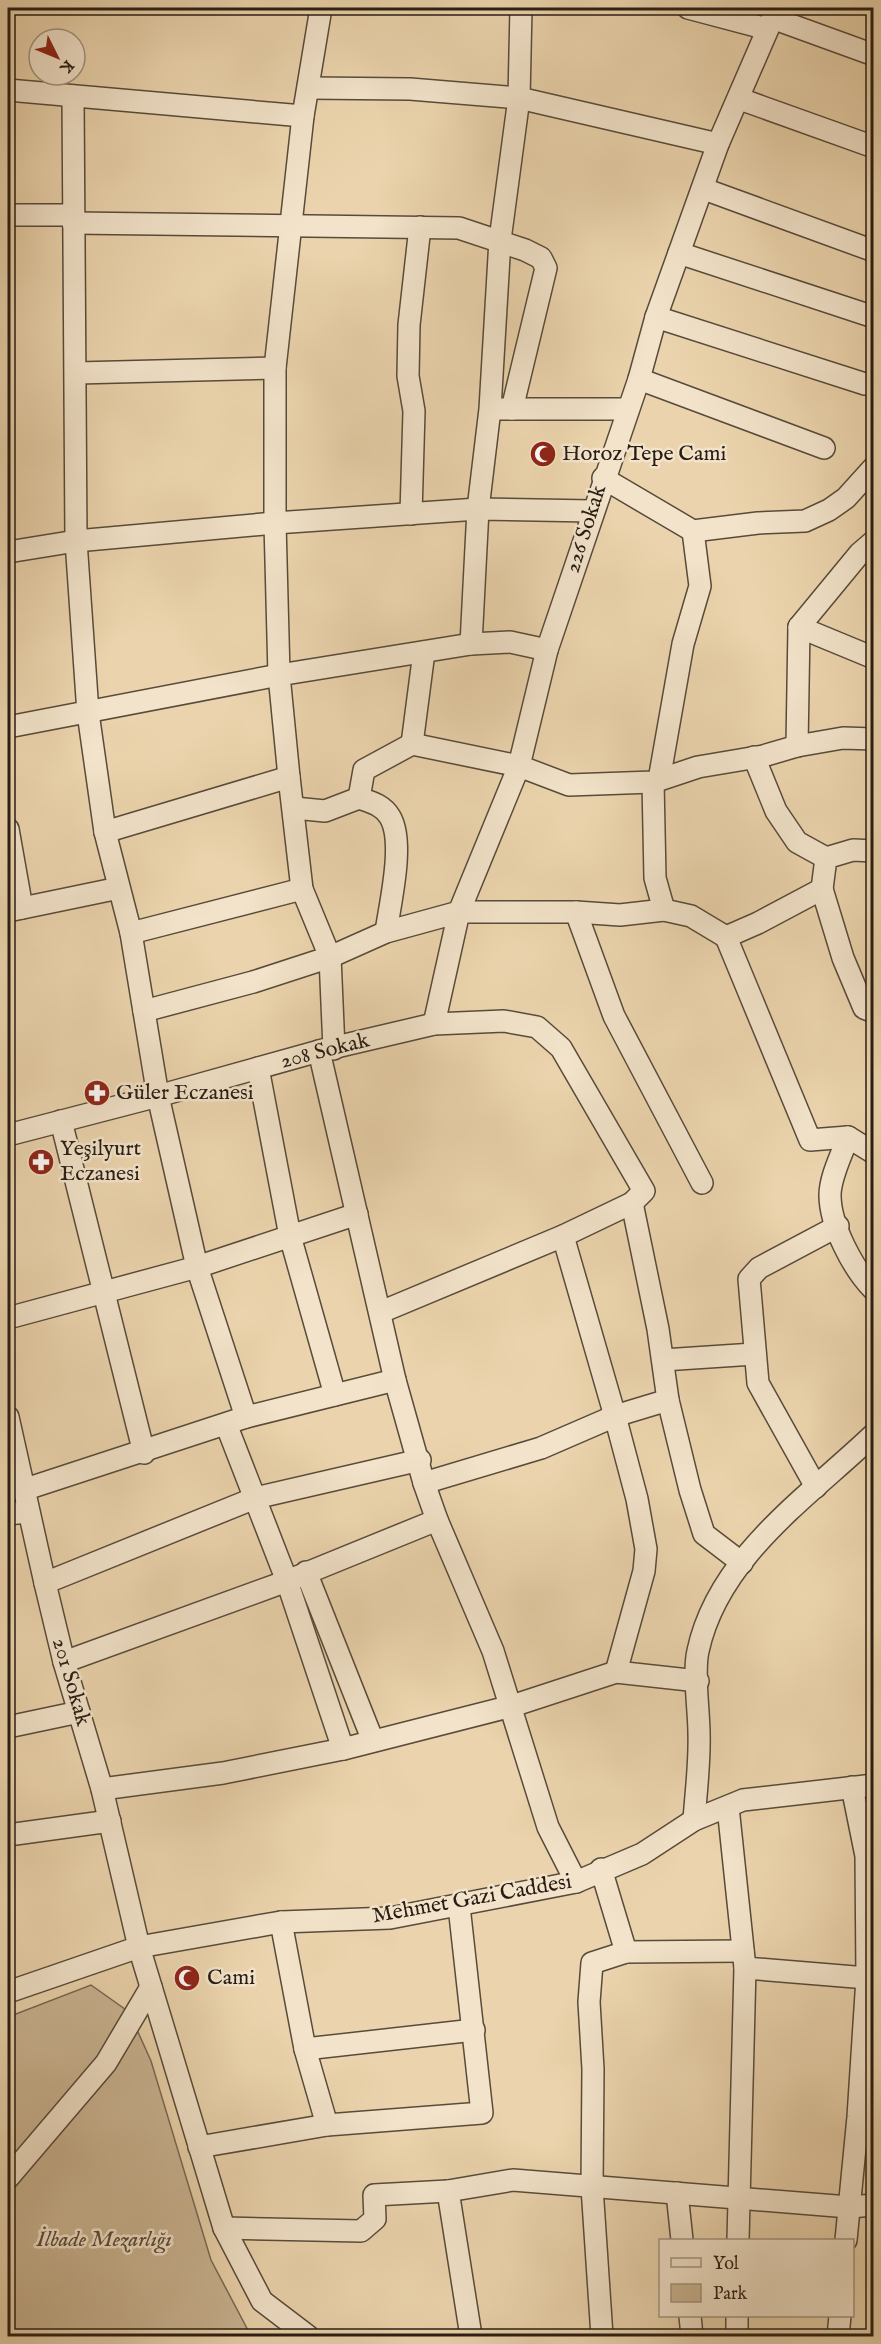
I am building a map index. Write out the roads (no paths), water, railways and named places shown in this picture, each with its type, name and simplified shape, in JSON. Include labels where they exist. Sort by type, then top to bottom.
[{"type":"street","points":[[321,8],[303,116],[275,369],[274,523],[279,675],[302,889],[330,957],[326,1050],[357,1214],[395,1380],[420,1460],[424,1483],[437,1520],[493,1651],[548,1827],[576,1882]]},
{"type":"street","points":[[471,644],[478,509],[490,409],[500,240],[519,98],[521,8]]},
{"type":"street","points":[[688,8],[772,18],[873,55]]},
{"type":"street","name":"226 Sokak","points":[[434,1024],[459,912],[519,766],[547,650],[603,478],[639,379],[656,317],[704,189],[718,144],[740,99],[772,18]]},
{"type":"street","points":[[308,88],[410,89],[519,98],[718,144]]},
{"type":"street","points":[[8,90],[303,116]]},
{"type":"street","points":[[73,96],[72,219],[77,374],[76,541],[88,713],[105,832],[131,933],[158,1096],[197,1267],[255,1498],[296,1576],[373,1741]]},
{"type":"street","points":[[740,99],[873,147]]},
{"type":"street","points":[[704,189],[873,250]]},
{"type":"street","points":[[8,215],[72,219],[459,228],[500,240],[541,258],[546,268],[512,409]]},
{"type":"street","points":[[411,514],[414,411],[408,376],[409,325],[420,227]]},
{"type":"street","points":[[679,253],[873,317]]},
{"type":"street","points":[[656,317],[865,384]]},
{"type":"street","points":[[77,374],[275,369]]},
{"type":"street","points":[[639,379],[824,448]]},
{"type":"street","points":[[490,409],[627,409]]},
{"type":"street","points":[[603,478],[693,531],[758,523],[804,521],[829,510],[846,498],[873,467]]},
{"type":"street","points":[[8,552],[76,541],[274,523],[478,509],[592,511]]},
{"type":"street","points":[[664,910],[655,878],[656,781],[683,644],[700,586],[693,531]]},
{"type":"street","points":[[796,746],[799,627],[860,553],[873,541]]},
{"type":"street","points":[[799,627],[873,658]]},
{"type":"street","points":[[8,727],[279,675],[471,644],[510,642],[547,650]]},
{"type":"street","points":[[412,744],[424,652]]},
{"type":"street","points":[[359,798],[364,770],[412,744],[519,766],[569,785],[656,781],[698,767],[754,757],[796,746],[843,738],[873,739]]},
{"type":"street","points":[[754,757],[776,811],[797,842],[826,858],[853,850],[873,851]]},
{"type":"street","points":[[105,832],[289,777]]},
{"type":"street","points":[[294,808],[325,811],[359,798],[380,805],[391,817],[398,838],[386,932]]},
{"type":"street","points":[[8,830],[15,910],[119,888]]},
{"type":"street","points":[[826,858],[822,889],[843,958],[864,1008],[873,1012]]},
{"type":"street","points":[[131,933],[302,889]]},
{"type":"street","points":[[726,937],[822,889]]},
{"type":"street","points":[[144,1011],[330,957],[386,932],[459,912],[576,912],[620,915],[664,910],[691,916],[726,937],[810,1140],[848,1137],[873,1152]]},
{"type":"street","points":[[576,912],[614,1016],[702,1183]]},
{"type":"street","name":"208 Sokak","points":[[8,1135],[326,1050],[434,1024],[504,1021],[537,1027],[561,1048],[644,1191],[632,1203]]},
{"type":"street","points":[[258,1068],[291,1236],[335,1395]]},
{"type":"street","points":[[61,1121],[144,1452]]},
{"type":"street","points":[[848,1137],[830,1194],[837,1226],[850,1259],[871,1283]]},
{"type":"street","points":[[381,1312],[563,1236],[632,1203],[663,1360],[668,1400],[690,1490],[704,1534],[742,1563]]},
{"type":"street","points":[[8,1318],[104,1294],[197,1267],[357,1214]]},
{"type":"street","points":[[816,1487],[758,1383],[753,1354],[749,1279],[759,1268],[837,1226]]},
{"type":"street","points":[[563,1236],[615,1416],[637,1499],[646,1549],[644,1570],[616,1672]]},
{"type":"street","points":[[663,1360],[753,1354]]},
{"type":"street","points":[[23,1490],[236,1421],[395,1380]]},
{"type":"street","points":[[424,1483],[541,1448],[615,1416],[668,1400]]},
{"type":"street","name":"201 Sokak","points":[[8,1417],[23,1490],[17,1513],[45,1583],[64,1662],[102,1789],[139,1947],[224,2228],[262,2301],[308,2337]]},
{"type":"street","points":[[694,1820],[699,1747],[697,1653],[713,1602],[742,1563],[789,1510],[873,1434]]},
{"type":"street","points":[[45,1583],[255,1498],[420,1460]]},
{"type":"street","points":[[64,1662],[296,1576],[437,1520]]},
{"type":"street","points":[[296,1576],[343,1749]]},
{"type":"street","points":[[102,1789],[223,1773],[343,1749],[512,1706],[616,1672],[698,1681]]},
{"type":"street","points":[[8,1727],[79,1712]]},
{"type":"street","points":[[846,2239],[858,2116],[867,1978],[863,1786]]},
{"type":"street","name":"Mehmet Gazi Caddesi","points":[[8,1992],[139,1947],[281,1922],[390,1918],[576,1882],[601,1869],[642,1854],[694,1820],[743,1800],[863,1786]]},
{"type":"street","points":[[728,1807],[744,1960],[738,2239]]},
{"type":"street","points":[[8,1835],[110,1821]]},
{"type":"street","points":[[601,1869],[626,1952]]},
{"type":"street","points":[[199,2147],[327,2125],[482,2113],[459,1906]]},
{"type":"street","points":[[281,1922],[305,2049],[327,2125]]},
{"type":"street","points":[[602,2337],[592,2187],[593,2069],[589,2002],[592,1963],[626,1952],[744,1960],[867,1978]]},
{"type":"street","points":[[8,2178],[106,2063],[151,1987]]},
{"type":"street","points":[[305,2049],[474,2030]]},
{"type":"street","points":[[224,2228],[361,2232],[375,2219],[374,2195],[448,2191],[513,2180],[849,2207],[873,2205]]},
{"type":"street","points":[[448,2191],[471,2337]]},
{"type":"street","points":[[677,2193],[682,2239]]},
{"type":"street","points":[[690,2317],[692,2337]]},
{"type":"street","points":[[737,2317],[737,2337]]},
{"type":"street","points":[[838,2337],[840,2317]]},
{"type":"place","name":"Horoz Tepe Cami","points":[[543,454]]},
{"type":"place","name":"Güler Eczanesi","points":[[97,1093]]},
{"type":"place","name":"Yeşilyurt Eczanesi","points":[[41,1162]]},
{"type":"place","name":"Cami","points":[[187,1978]]},
{"type":"park label","name":"İlbade Mezarlığı","points":[[104,2240]]}]
